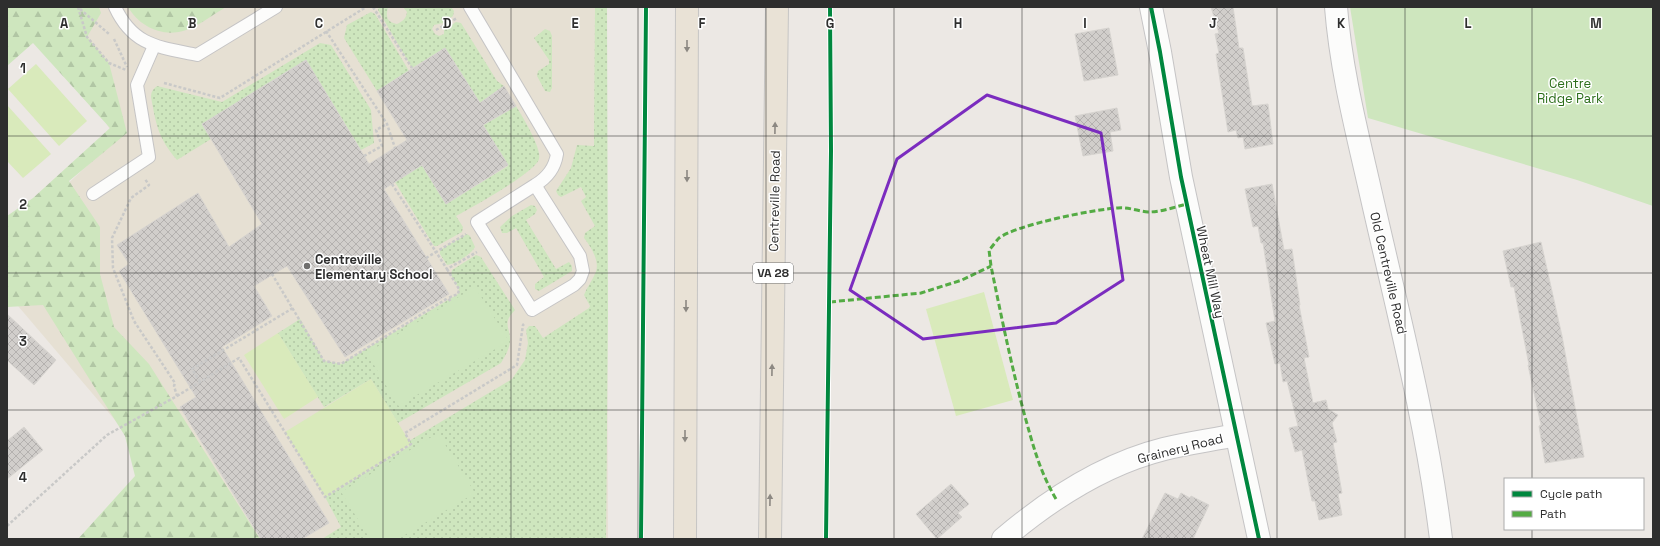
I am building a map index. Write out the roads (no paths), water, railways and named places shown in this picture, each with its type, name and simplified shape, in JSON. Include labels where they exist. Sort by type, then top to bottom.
[{"type":"highway","points":[[685,539],[687,7]]},
{"type":"highway","name":"Centreville Road","points":[[770,539],[777,7]]},
{"type":"street","name":"Wheat Mill Way","points":[[1151,7],[1181,176],[1259,539]]},
{"type":"street","name":"Old Centreville Road","points":[[1336,7],[1338,31],[1349,99],[1417,392],[1435,491],[1441,539]]},
{"type":"street","name":"Grainery Road","points":[[1003,539],[1029,517],[1067,492],[1097,475],[1129,461],[1163,450],[1236,435]]},
{"type":"lane","points":[[115,7],[123,23],[132,32],[154,46],[167,50],[197,55],[276,7]]},
{"type":"lane","points":[[470,7],[557,154],[556,161],[550,172],[542,181],[535,185],[477,222],[532,310],[574,285],[580,279],[583,271],[580,256],[535,185]]},
{"type":"lane","points":[[93,194],[149,157],[137,85],[154,46]]},
{"type":"place","name":"Centreville Elementary School","points":[[307,266]]},
{"type":"park label","name":"Centre Ridge Park","points":[[1570,90]]}]
